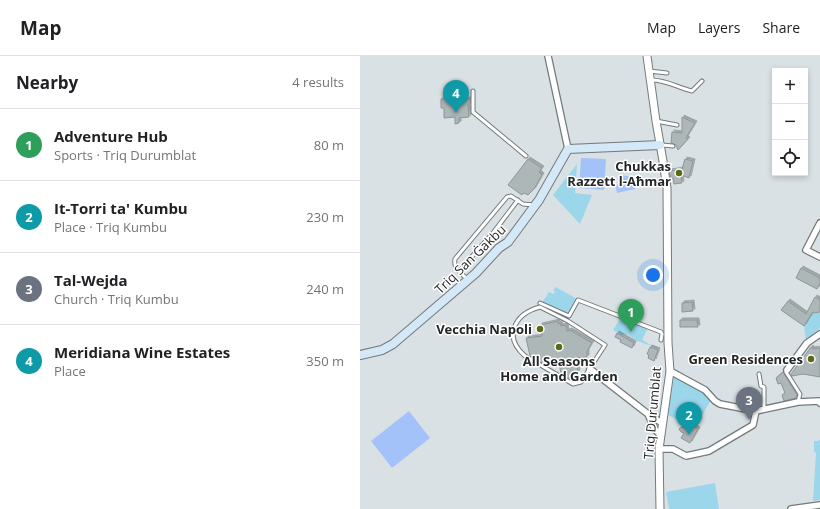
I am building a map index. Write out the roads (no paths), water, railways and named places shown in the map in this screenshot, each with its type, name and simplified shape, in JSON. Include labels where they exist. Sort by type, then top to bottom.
[{"type":"main road","points":[[568,149],[660,145]]},
{"type":"main road","name":"Triq San Ġakbu","points":[[360,355],[376,352],[393,344],[468,280],[499,248],[508,242],[536,204],[568,149]]},
{"type":"street","points":[[548,56],[568,149]]},
{"type":"street","name":"Triq Durumblat","points":[[648,56],[656,121],[667,188],[668,344],[670,371],[659,449],[660,509]]},
{"type":"street","points":[[820,223],[806,250],[820,257]]},
{"type":"street","points":[[790,369],[807,343],[820,334]]},
{"type":"street","points":[[590,369],[648,414],[662,423]]},
{"type":"street","points":[[670,371],[705,390],[718,403],[756,410],[798,402],[820,402]]},
{"type":"street","points":[[659,449],[673,449],[686,456],[709,451],[753,425],[756,410]]},
{"type":"street","points":[[648,414],[654,428],[661,436]]},
{"type":"street","points":[[791,509],[820,505]]},
{"type":"lane","points":[[649,72],[667,73]]},
{"type":"lane","points":[[651,80],[672,83],[678,87],[692,90],[702,81]]},
{"type":"lane","points":[[473,91],[473,112],[526,156]]},
{"type":"lane","points":[[656,121],[677,125]]},
{"type":"lane","points":[[660,145],[673,146]]},
{"type":"lane","points":[[468,280],[454,264],[455,259],[459,252],[507,197],[512,196],[523,204],[527,205],[536,204]]},
{"type":"lane","points":[[459,271],[518,200]]},
{"type":"lane","points":[[540,303],[569,316],[578,300],[661,332],[661,340]]},
{"type":"lane","points":[[540,307],[568,321],[605,346],[590,369],[581,382],[573,384],[525,356],[514,342],[513,332],[515,323],[529,310],[540,307]]},
{"type":"lane","points":[[790,369],[800,394],[798,402]]},
{"type":"lane","points":[[759,374],[761,386],[764,387],[764,409]]},
{"type":"place","name":"Meridiana Wine Estates","points":[[456,113]]},
{"type":"place","name":"Chukkas Razzett l-Aħmar","points":[[679,173]]},
{"type":"place","name":"Vecchia Napoli","points":[[540,329]]},
{"type":"place","name":"Adventure Hub","points":[[631,332]]},
{"type":"place","name":"All Seasons Home and Garden","points":[[559,347]]},
{"type":"place","name":"Green Residences","points":[[811,359]]},
{"type":"place","name":"Tal-Wejda","points":[[749,420]]},
{"type":"place","name":"It-Torri ta' Kumbu","points":[[689,435]]}]
